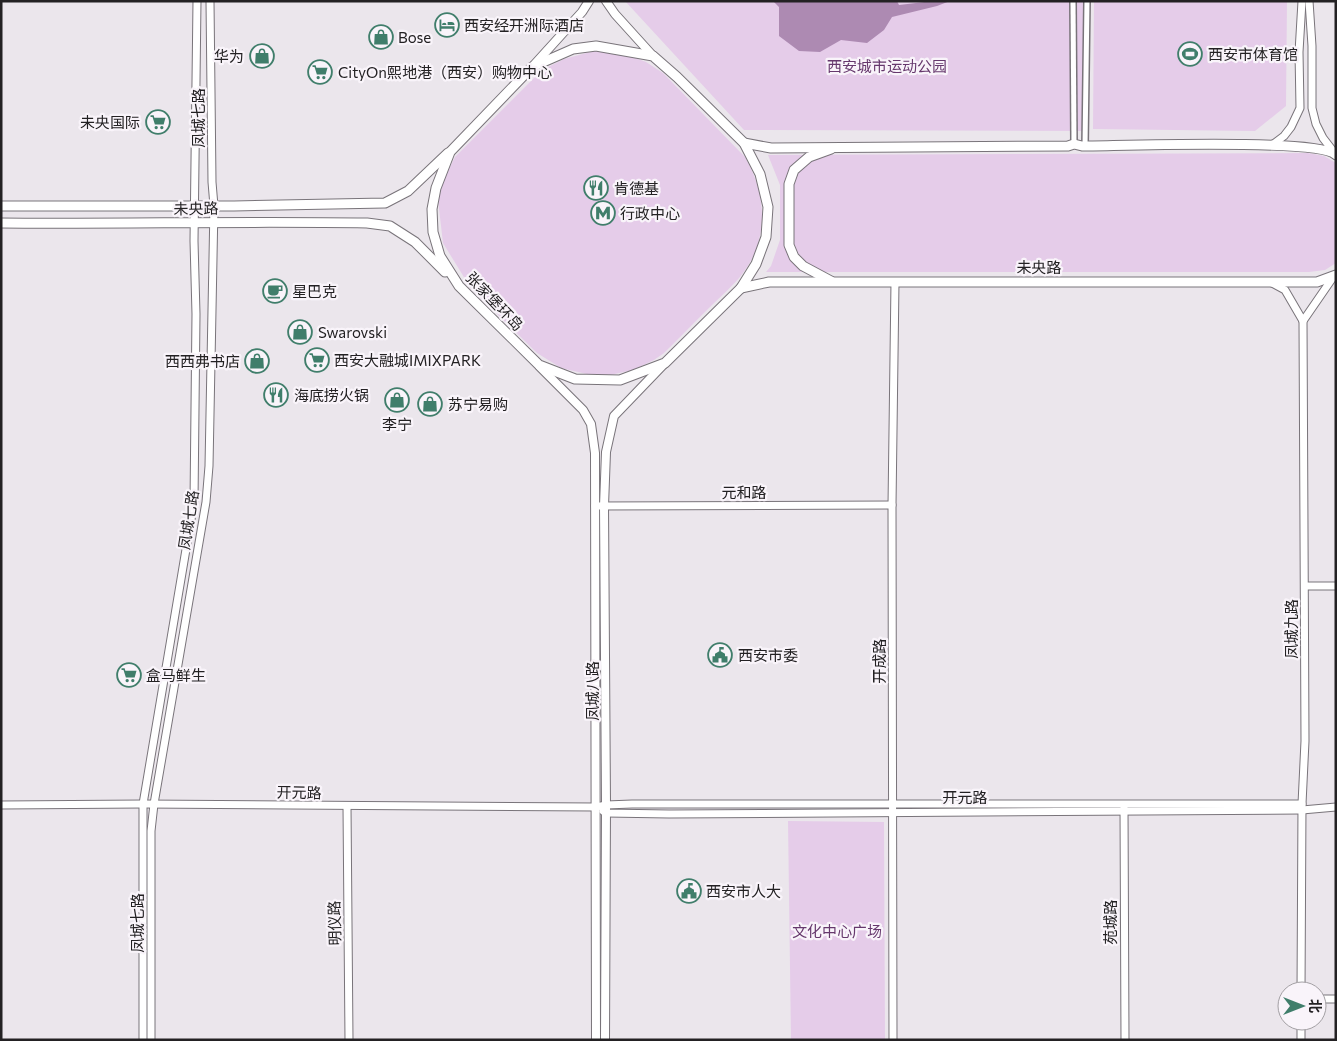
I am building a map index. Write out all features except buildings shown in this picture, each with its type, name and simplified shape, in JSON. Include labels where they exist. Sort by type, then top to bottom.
[{"type":"main road","points":[[532,67],[582,12],[589,1]]},
{"type":"main road","points":[[606,1],[615,14],[653,56]]},
{"type":"main road","name":"张家堡环岛","points":[[596,46],[653,56],[744,143],[760,174],[768,207],[766,237],[756,264],[741,288],[665,363],[620,380],[575,379],[539,365],[459,286],[440,256],[433,232],[432,209],[436,188],[450,152],[532,67],[573,49],[596,46]]},
{"type":"main road","points":[[744,143],[771,148],[1068,146],[1074,144],[1085,146],[1272,144],[1308,146],[1334,153]]},
{"type":"main road","points":[[834,282],[803,266],[794,257],[789,245],[789,184],[794,170],[809,157],[838,147]]},
{"type":"main road","name":"未央路","points":[[1,206],[214,206],[385,203],[408,191],[450,152]]},
{"type":"main road","name":"未央路","points":[[1,222],[85,224],[214,221],[367,223],[390,226],[415,242],[459,286]]},
{"type":"main road","name":"未央路","points":[[741,288],[769,282],[1317,282],[1335,275]]},
{"type":"main road","name":"凤城八路","points":[[605,1040],[604,506],[606,452],[614,416],[665,363]]},
{"type":"main road","name":"凤城八路","points":[[539,365],[582,410],[591,424],[595,453],[596,1040]]},
{"type":"street","name":"凤城七路","points":[[143,1040],[144,804],[194,502],[196,334],[194,206],[197,1]]},
{"type":"street","name":"凤城七路","points":[[150,1040],[150,838],[154,804],[206,502],[209,466],[214,221],[210,1]]},
{"type":"street","points":[[1073,1],[1074,144]]},
{"type":"street","points":[[1085,146],[1087,1]]},
{"type":"street","points":[[1272,144],[1284,136],[1291,127],[1300,108],[1299,52],[1302,1]]},
{"type":"street","points":[[1309,1],[1312,46],[1312,108],[1316,124],[1334,153]]},
{"type":"street","points":[[1269,282],[1285,290],[1304,322],[1335,275]]},
{"type":"street","name":"开成路","points":[[893,1040],[892,505],[895,282]]},
{"type":"street","name":"凤城九路","points":[[1301,981],[1302,807],[1305,741],[1304,322]]},
{"type":"street","name":"元和路","points":[[595,506],[892,505]]},
{"type":"street","points":[[1305,586],[1336,586]]},
{"type":"street","name":"开元路","points":[[606,809],[893,803],[1124,807],[1336,807]]},
{"type":"street","name":"开元路","points":[[1,805],[154,804],[892,812],[1124,807]]},
{"type":"street","name":"明仪路","points":[[347,806],[349,1040]]},
{"type":"street","name":"苑城路","points":[[1124,807],[1125,1040]]},
{"type":"green space","name":"西安城市运动公园","points":[[625,1],[1090,1],[1089,131],[744,130]]},
{"type":"green space","name":"西安市体育馆","points":[[1094,1],[1287,1],[1286,106],[1255,131],[1093,129]]},
{"type":"green space","points":[[594,51],[613,52],[630,56],[646,62],[663,73],[745,157],[757,185],[762,215],[758,245],[752,259],[732,286],[664,353],[633,370],[610,375],[591,375],[561,368],[537,353],[470,287],[443,243],[438,200],[445,177],[455,157],[542,70],[564,59]]},
{"type":"green space","points":[[1308,153],[1324,156],[1336,163],[1336,263],[1325,270],[1309,272],[766,272],[771,266],[780,240],[780,185],[768,155]]},
{"type":"green space","name":"文化中心广场","points":[[788,821],[884,822],[885,1040],[791,1040]]},
{"type":"shaded area","points":[[773,1],[897,1],[899,5],[950,1],[892,17],[884,30],[867,43],[841,40],[820,52],[799,51],[779,36],[779,7]]},
{"type":"place","name":"西安经开洲际酒店","points":[[447,25]]},
{"type":"place","name":"Bose","points":[[381,37]]},
{"type":"place","name":"西安市体育馆","points":[[1190,54]]},
{"type":"place","name":"华为","points":[[262,56]]},
{"type":"place","name":"CityOn熙地港（西安）购物中心","points":[[320,72]]},
{"type":"place","name":"未央国际","points":[[158,122]]},
{"type":"place","name":"肯德基","points":[[596,188]]},
{"type":"place","name":"行政中心","points":[[603,213]]},
{"type":"place","name":"星巴克","points":[[275,291]]},
{"type":"place","name":"Swarovski","points":[[300,332]]},
{"type":"place","name":"西安大融城IMIXPARK","points":[[317,360]]},
{"type":"place","name":"西西弗书店","points":[[257,361]]},
{"type":"place","name":"海底捞火锅","points":[[276,395]]},
{"type":"place","name":"李宁","points":[[397,400]]},
{"type":"place","name":"苏宁易购","points":[[430,404]]},
{"type":"place","name":"西安市委","points":[[720,655]]},
{"type":"place","name":"盒马鲜生","points":[[129,675]]},
{"type":"place","name":"西安市人大","points":[[689,891]]}]
